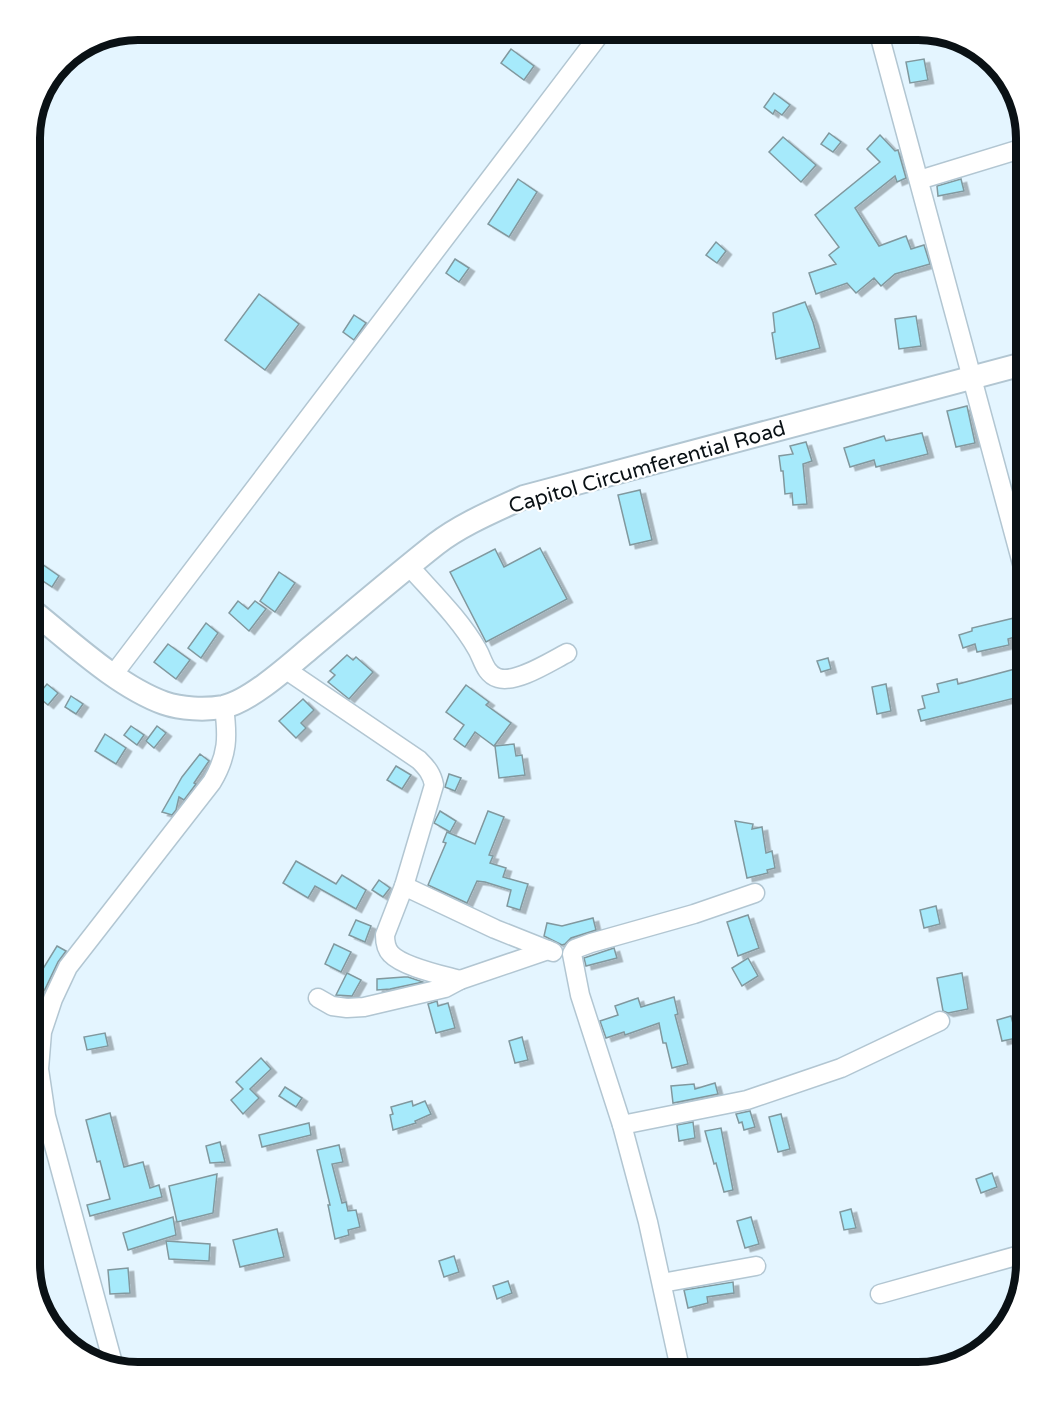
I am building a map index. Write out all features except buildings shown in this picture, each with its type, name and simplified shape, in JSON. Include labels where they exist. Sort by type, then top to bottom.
[{"type":"main road","name":"Capitol Circumferential Road","points":[[41,617],[113,675],[137,690],[165,703],[195,708],[224,707],[249,695],[285,669],[438,543],[478,518],[524,497],[1016,366]]},
{"type":"street","points":[[113,675],[595,41]]},
{"type":"street","points":[[881,41],[1016,541]]},
{"type":"street","points":[[919,180],[1016,150]]},
{"type":"street","points":[[410,566],[463,629],[477,649],[484,665],[497,678],[521,676],[567,653]]},
{"type":"street","points":[[285,669],[428,768],[434,785],[404,886],[385,935],[385,944],[390,954],[402,961],[460,980]]},
{"type":"street","points":[[40,1025],[68,967],[219,770],[225,756],[227,740],[224,707]]},
{"type":"street","points":[[404,886],[495,929],[548,950],[573,964]]},
{"type":"street","points":[[679,1362],[648,1222],[622,1125],[580,995],[572,952],[579,947],[694,914],[755,893]]},
{"type":"street","points":[[318,998],[332,1006],[364,1007],[446,988],[460,980],[548,950]]},
{"type":"street","points":[[622,1125],[747,1100],[841,1068],[940,1021]]},
{"type":"street","points":[[40,1077],[46,1116],[112,1359]]},
{"type":"street","points":[[880,1294],[1016,1256]]},
{"type":"street","points":[[662,1283],[756,1266]]}]
